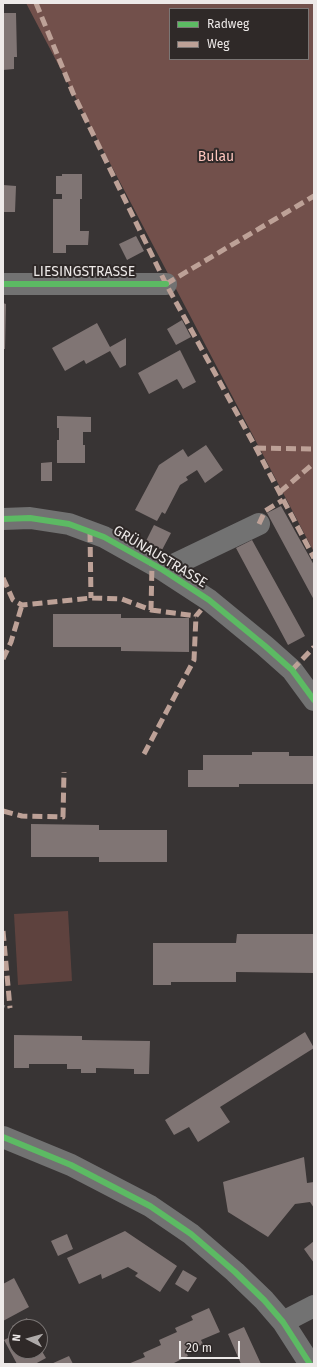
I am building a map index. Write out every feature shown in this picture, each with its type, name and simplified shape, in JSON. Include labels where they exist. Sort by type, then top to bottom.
[{"type":"street","name":"LIESINGSTRASSE","points":[[3,284],[166,284]]},
{"type":"street","name":"GRÜNAUSTRASSE","points":[[3,519],[30,518],[69,524],[104,537],[163,570],[209,600],[265,646],[292,670],[314,700]]},
{"type":"street","name":"GRÜNAUSTRASSE","points":[[163,570],[259,524]]},
{"type":"street","points":[[3,1137],[71,1165],[150,1206],[191,1234],[235,1272],[264,1300],[283,1322],[310,1364]]},
{"type":"street","points":[[283,1322],[314,1306]]},
{"type":"path","points":[[3,1006],[10,1008]]},
{"type":"shaded area","points":[[68,911],[72,981],[18,985],[14,914]]},
{"type":"green space","name":"Bulau","points":[[26,3],[314,3],[314,552]]},
{"type":"building","points":[[3,13],[16,13],[17,57],[14,57],[14,69],[3,70]]},
{"type":"building","points":[[62,174],[82,174],[80,231],[89,231],[88,245],[66,245],[66,253],[53,253],[53,199],[62,199],[62,194],[56,194],[56,176],[62,176]]},
{"type":"building","points":[[3,185],[16,186],[15,212],[3,212]]},
{"type":"building","points":[[136,236],[144,251],[127,260],[119,244]]},
{"type":"building","points":[[3,303],[6,304],[5,349],[3,349]]},
{"type":"building","points":[[182,320],[191,337],[176,345],[167,329]]},
{"type":"building","points":[[97,323],[110,347],[126,338],[126,365],[120,368],[110,351],[86,364],[84,360],[65,371],[52,348]]},
{"type":"building","points":[[180,350],[196,382],[183,389],[177,379],[149,394],[138,373]]},
{"type":"building","points":[[57,416],[91,417],[91,432],[83,432],[85,463],[57,463],[57,440],[59,440],[59,428],[57,428]]},
{"type":"building","points":[[206,445],[223,470],[205,483],[197,470],[186,477],[188,480],[180,485],[165,514],[162,512],[157,521],[135,510],[159,465],[183,449],[188,457]]},
{"type":"building","points":[[52,462],[52,481],[41,481],[41,463]]},
{"type":"building","points":[[281,506],[314,565],[314,600],[267,513]]},
{"type":"building","points":[[154,525],[171,533],[162,550],[146,541]]},
{"type":"building","points":[[252,540],[305,636],[288,645],[236,548]]},
{"type":"building","points":[[53,614],[121,614],[121,618],[189,618],[189,652],[121,651],[121,647],[53,647]]},
{"type":"building","points":[[252,752],[289,752],[289,756],[314,756],[314,784],[239,784],[239,787],[188,787],[188,770],[203,770],[203,755],[252,755]]},
{"type":"building","points":[[31,824],[99,825],[99,830],[167,830],[167,862],[99,862],[99,857],[31,857]]},
{"type":"building","points":[[237,934],[314,934],[314,973],[236,972],[236,982],[171,982],[171,985],[153,985],[153,943],[236,943]]},
{"type":"building","points":[[305,1032],[314,1048],[220,1107],[230,1122],[198,1142],[189,1127],[174,1135],[165,1120]]},
{"type":"building","points":[[14,1035],[82,1036],[82,1040],[150,1041],[149,1074],[134,1074],[134,1069],[96,1068],[96,1073],[81,1073],[81,1069],[67,1069],[67,1064],[29,1064],[29,1068],[14,1068]]},
{"type":"building","points":[[304,1157],[307,1183],[314,1182],[314,1208],[310,1202],[295,1204],[268,1237],[228,1212],[223,1182]]},
{"type":"building","points":[[125,1231],[177,1266],[160,1292],[135,1276],[138,1273],[128,1267],[102,1279],[101,1274],[79,1284],[67,1258]]},
{"type":"building","points":[[67,1234],[73,1249],[58,1256],[51,1241]]},
{"type":"building","points":[[314,1241],[314,1263],[304,1249]]},
{"type":"building","points":[[183,1270],[197,1278],[188,1292],[175,1284]]},
{"type":"building","points":[[14,1278],[29,1307],[3,1321],[3,1284]]},
{"type":"building","points":[[209,1308],[220,1332],[201,1340],[203,1344],[186,1352],[188,1356],[172,1364],[128,1364],[145,1357],[143,1353],[161,1345],[159,1340],[177,1332],[175,1328],[193,1320],[191,1316]]},
{"type":"building","points":[[244,1327],[261,1364],[241,1364],[228,1334]]},
{"type":"building","points":[[8,1338],[8,1347],[4,1340]]},
{"type":"building","points":[[69,1356],[73,1364],[51,1364]]},
{"type":"building","points":[[14,1359],[44,1359],[35,1364],[17,1364]]},
{"type":"marked path","points":[[36,3],[73,93],[166,284],[256,448],[314,558]]},
{"type":"marked path","points":[[166,284],[314,196]]},
{"type":"marked path","points":[[256,448],[314,449]]},
{"type":"marked path","points":[[280,492],[314,463]]},
{"type":"marked path","points":[[259,524],[265,511],[283,500]]},
{"type":"marked path","points":[[90,532],[91,598]]},
{"type":"marked path","points":[[3,578],[13,600],[22,605],[91,598],[122,599],[151,610],[152,564]]},
{"type":"marked path","points":[[3,659],[11,642],[22,605]]},
{"type":"marked path","points":[[151,610],[196,616]]},
{"type":"marked path","points":[[144,754],[194,660],[196,616],[201,610]]},
{"type":"marked path","points":[[292,670],[314,647]]},
{"type":"marked path","points":[[3,811],[22,816],[63,817],[64,772]]},
{"type":"marked path","points":[[3,931],[10,1008]]},
{"type":"cycle path","points":[[3,284],[166,284]]},
{"type":"cycle path","points":[[3,519],[30,518],[69,524],[104,537],[163,570],[209,600],[265,646],[292,670],[314,700]]},
{"type":"cycle path","points":[[3,1137],[71,1165],[150,1206],[191,1234],[235,1272],[264,1300],[283,1322],[310,1364]]}]
